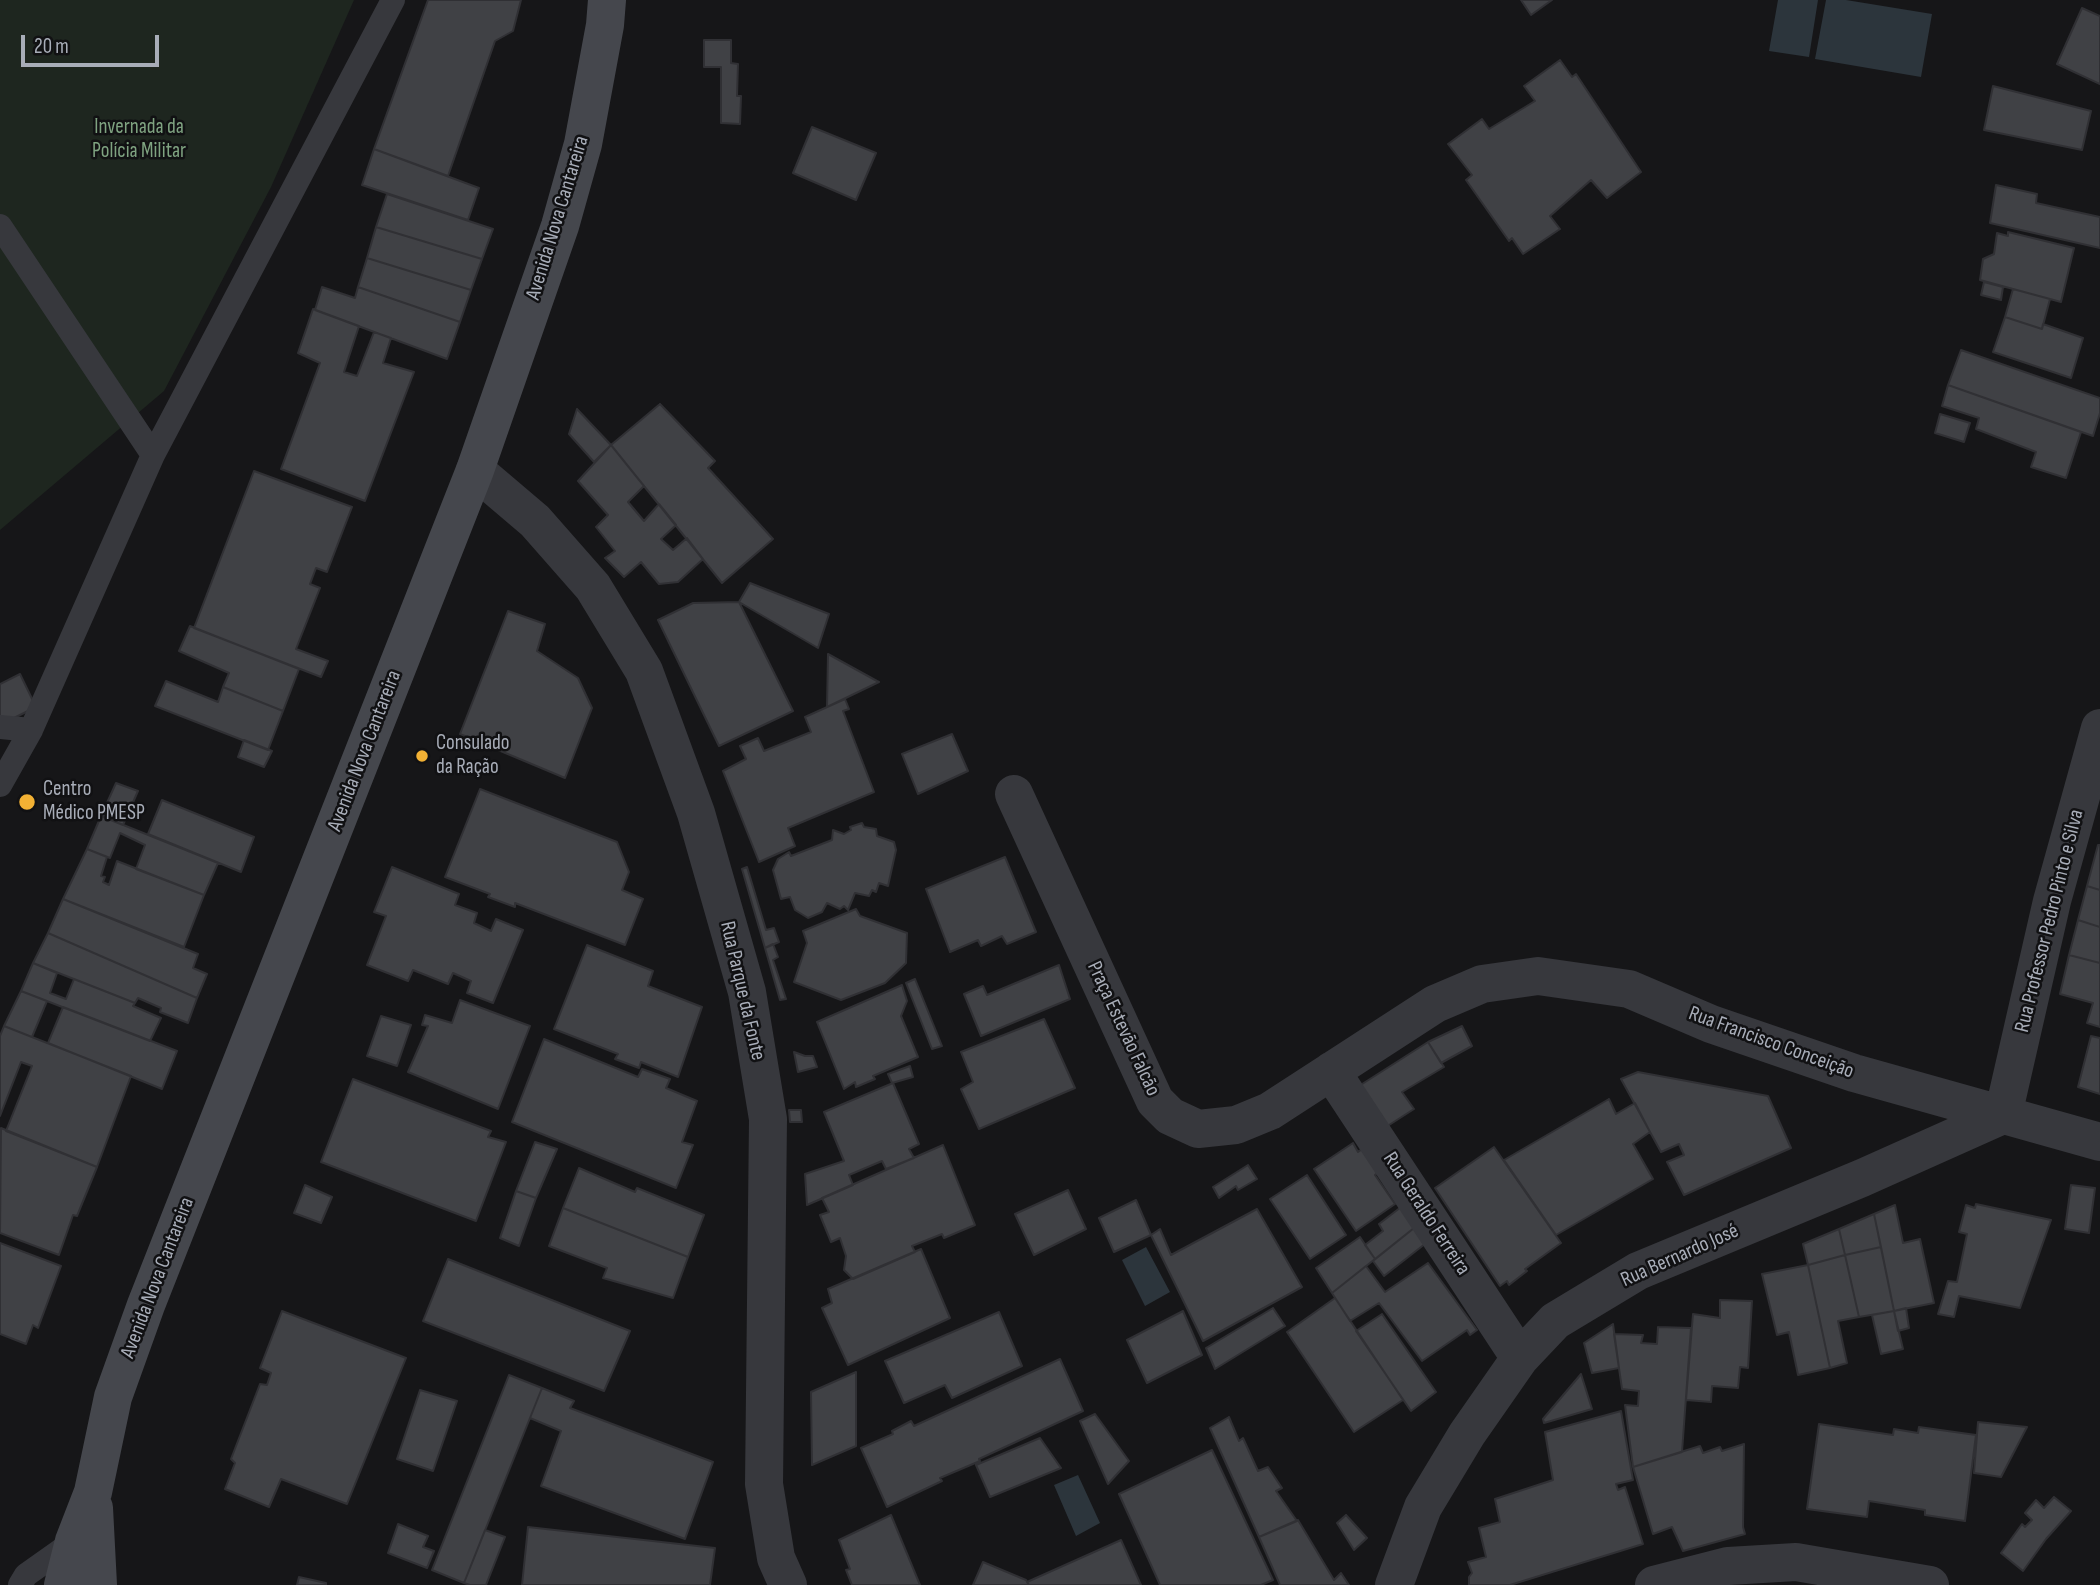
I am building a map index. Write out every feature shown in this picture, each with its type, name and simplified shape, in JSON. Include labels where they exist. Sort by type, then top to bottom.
[{"type":"main road","name":"Avenida Nova Cantareira","points":[[63,1585],[74,1541],[93,1492],[113,1397],[146,1305],[475,470],[560,226],[583,144],[605,25],[607,0]]},
{"type":"main road","name":"Avenida Nova Cantareira","points":[[93,1492],[98,1585]]},
{"type":"street","name":"Rua Parque da Fonte","points":[[475,470],[535,521],[593,587],[644,671],[696,814],[747,992],[768,1119],[764,1484],[776,1558],[788,1585]]},
{"type":"street","name":"Rua Professor Pedro Pinto e Silva","points":[[2003,1115],[2052,901],[2100,728]]},
{"type":"street","name":"Praça Estevão Falcão","points":[[1014,793],[1155,1101],[1170,1116],[1198,1129],[1236,1125],[1270,1111],[1435,1004],[1482,984],[1538,976]]},
{"type":"street","name":"Rua Francisco Conceição","points":[[1538,976],[1629,989],[1711,1024],[1854,1073],[2003,1115]]},
{"type":"street","name":"Rua Geraldo Ferreira","points":[[1331,1071],[1520,1357]]},
{"type":"street","points":[[2003,1115],[2100,1142]]},
{"type":"street","name":"Rua Bernardo José","points":[[1394,1585],[1423,1507],[1467,1434],[1520,1357],[1555,1321],[1637,1271],[1862,1178],[2003,1115]]},
{"type":"street","points":[[1654,1585],[1728,1566],[1796,1562],[1930,1585]]},
{"type":"lane","points":[[0,785],[31,730],[153,455],[394,0]]},
{"type":"lane","points":[[0,226],[153,455]]},
{"type":"lane","points":[[0,727],[31,730]]},
{"type":"lane","points":[[20,1585],[26,1575],[74,1541]]},
{"type":"green space","name":"Invernada da Polícia Militar","points":[[0,0],[354,0],[271,187],[164,391],[0,530]]},
{"type":"shaded area","points":[[1778,0],[1818,0],[1809,57],[1769,51]]},
{"type":"shaded area","points":[[1826,0],[1846,0],[1932,14],[1921,77],[1815,59]]},
{"type":"shaded area","points":[[1146,1247],[1170,1292],[1145,1306],[1122,1260]]},
{"type":"shaded area","points":[[1078,1475],[1100,1523],[1076,1536],[1054,1485]]},
{"type":"building","points":[[428,0],[521,0],[513,31],[495,41],[448,176],[374,149]]},
{"type":"building","points":[[1521,0],[1552,0],[1531,15]]},
{"type":"building","points":[[2082,8],[2100,16],[2100,84],[2057,64]]},
{"type":"building","points":[[704,40],[731,40],[731,63],[738,64],[740,124],[721,123],[721,67],[704,67]]},
{"type":"building","points":[[1560,60],[1572,77],[1576,74],[1641,172],[1607,198],[1591,180],[1550,216],[1560,229],[1523,254],[1512,238],[1509,241],[1466,180],[1472,175],[1448,144],[1482,119],[1489,129],[1535,101],[1524,86]]},
{"type":"building","points":[[1993,86],[2091,111],[2082,150],[1984,130]]},
{"type":"building","points":[[812,127],[876,153],[856,200],[793,173]]},
{"type":"building","points":[[374,149],[479,188],[468,220],[362,185]]},
{"type":"building","points":[[1996,185],[2037,194],[2036,203],[2100,217],[2100,248],[1990,223]]},
{"type":"building","points":[[387,194],[493,229],[482,259],[376,227]]},
{"type":"building","points":[[376,227],[482,259],[471,290],[367,258]]},
{"type":"building","points":[[2008,232],[2074,248],[2061,302],[1980,280],[1983,259],[1994,254],[1997,233],[2008,236]]},
{"type":"building","points":[[367,258],[471,290],[460,322],[358,287]]},
{"type":"building","points":[[1984,282],[2003,287],[2001,300],[1981,295]]},
{"type":"building","points":[[322,287],[355,298],[358,287],[460,322],[447,359],[315,310]]},
{"type":"building","points":[[2013,289],[2050,299],[2042,329],[2005,317]]},
{"type":"building","points":[[313,309],[359,326],[344,372],[357,376],[374,332],[391,338],[383,363],[414,372],[365,501],[281,469],[320,363],[298,353]]},
{"type":"building","points":[[2005,317],[2042,329],[2043,324],[2083,338],[2071,378],[1993,352]]},
{"type":"building","points":[[1961,350],[2100,398],[2100,413],[2093,436],[1948,385]]},
{"type":"building","points":[[1948,385],[2081,432],[2066,478],[2031,467],[2036,452],[1976,429],[1979,418],[1942,406]]},
{"type":"building","points":[[660,404],[715,461],[708,468],[773,539],[722,583],[611,445]]},
{"type":"building","points":[[577,409],[611,445],[594,462],[569,434]]},
{"type":"building","points":[[1940,414],[1970,423],[1964,442],[1935,433]]},
{"type":"building","points":[[611,445],[644,486],[628,502],[644,521],[659,504],[676,525],[661,539],[673,550],[687,538],[703,559],[678,582],[659,584],[641,562],[624,577],[605,558],[615,551],[596,527],[608,515],[578,481]]},
{"type":"building","points":[[254,471],[352,507],[327,572],[316,568],[310,584],[320,588],[296,649],[328,661],[321,677],[194,628]]},
{"type":"building","points":[[750,583],[829,614],[818,648],[739,602]]},
{"type":"building","points":[[739,602],[793,711],[719,746],[658,620],[693,603]]},
{"type":"building","points":[[508,611],[545,624],[537,651],[578,678],[592,708],[565,778],[460,734]]},
{"type":"building","points":[[190,626],[299,669],[283,711],[223,687],[229,673],[179,651]]},
{"type":"building","points":[[828,654],[877,681],[879,682],[827,707]]},
{"type":"building","points":[[20,674],[36,707],[2,724],[0,684]]},
{"type":"building","points":[[166,681],[218,702],[223,687],[283,711],[268,750],[155,706]]},
{"type":"building","points":[[845,699],[849,709],[843,711],[874,792],[788,828],[795,846],[759,862],[723,771],[746,759],[740,746],[758,738],[764,751],[811,732],[805,717]]},
{"type":"building","points":[[952,734],[968,771],[918,794],[902,754]]},
{"type":"building","points":[[244,740],[272,751],[264,767],[238,757]]},
{"type":"building","points":[[116,783],[138,791],[123,825],[101,816]]},
{"type":"building","points":[[480,789],[617,842],[629,872],[622,890],[643,899],[625,945],[515,903],[515,907],[488,897],[490,894],[445,877]]},
{"type":"building","points":[[162,800],[254,837],[241,872],[148,834]]},
{"type":"building","points":[[101,816],[218,863],[204,895],[136,869],[145,845],[120,833],[110,858],[87,849]]},
{"type":"building","points":[[862,823],[864,827],[876,829],[877,836],[894,842],[896,850],[888,886],[879,883],[876,892],[872,890],[869,896],[855,893],[848,910],[844,906],[840,909],[827,903],[822,912],[808,918],[795,910],[790,897],[781,899],[773,870],[778,859],[789,852],[791,856],[832,840],[833,830],[844,834],[851,830],[850,827]]},
{"type":"building","points":[[2100,845],[2100,890],[2087,886]]},
{"type":"building","points":[[87,849],[107,857],[101,876],[105,877],[103,882],[109,885],[117,861],[204,895],[184,947],[63,899]]},
{"type":"building","points":[[1005,857],[1036,932],[1007,944],[1002,936],[981,946],[978,940],[950,952],[926,889]]},
{"type":"building","points":[[392,867],[459,894],[455,905],[477,913],[474,923],[491,931],[496,919],[523,930],[493,1003],[467,993],[471,981],[453,973],[448,984],[413,970],[408,981],[367,965],[386,916],[374,912]]},
{"type":"building","points":[[747,867],[766,930],[774,928],[779,942],[765,948],[742,869]]},
{"type":"building","points":[[2087,886],[2100,890],[2100,927],[2078,920]]},
{"type":"building","points":[[63,899],[198,954],[193,968],[207,974],[197,998],[48,933]]},
{"type":"building","points":[[856,909],[860,916],[907,933],[906,963],[885,983],[841,1000],[794,982],[807,943],[803,931]]},
{"type":"building","points":[[2078,920],[2100,927],[2100,963],[2069,955]]},
{"type":"building","points":[[48,933],[197,998],[188,1023],[160,1012],[161,1008],[138,998],[135,1003],[33,963]]},
{"type":"building","points":[[773,944],[778,957],[773,960],[786,999],[780,1000],[765,948]]},
{"type":"building","points":[[587,945],[653,971],[648,986],[702,1007],[678,1077],[641,1062],[639,1068],[615,1059],[618,1054],[554,1029]]},
{"type":"building","points":[[2069,955],[2100,963],[2100,1027],[2087,1023],[2093,1003],[2060,994]]},
{"type":"building","points":[[33,963],[57,973],[50,993],[66,999],[74,979],[135,1003],[133,1006],[161,1018],[150,1041],[21,991]]},
{"type":"building","points":[[1059,965],[1070,999],[981,1036],[964,994],[983,986],[987,995]]},
{"type":"building","points":[[915,979],[942,1046],[932,1049],[906,983]]},
{"type":"building","points":[[902,985],[907,1001],[901,1016],[918,1057],[873,1076],[875,1079],[856,1087],[855,1082],[844,1089],[817,1022]]},
{"type":"building","points":[[21,991],[47,1001],[32,1037],[4,1026]]},
{"type":"building","points":[[460,1000],[530,1026],[498,1109],[408,1072],[428,1026],[422,1025],[425,1015],[452,1023]]},
{"type":"building","points":[[63,1007],[177,1051],[162,1089],[48,1043]]},
{"type":"building","points":[[381,1016],[411,1025],[397,1066],[367,1056]]},
{"type":"building","points":[[1044,1019],[1075,1088],[979,1129],[961,1089],[973,1082],[961,1052]]},
{"type":"building","points":[[4,1026],[131,1076],[97,1167],[6,1131],[32,1066],[21,1062],[0,1116],[0,1036]]},
{"type":"building","points":[[1462,1026],[1472,1046],[1441,1063],[1428,1042]]},
{"type":"building","points":[[2091,1036],[2100,1038],[2100,1094],[2078,1087]]},
{"type":"building","points":[[544,1039],[638,1077],[642,1069],[670,1079],[666,1088],[697,1101],[682,1142],[693,1145],[676,1188],[512,1122]]},
{"type":"building","points":[[1428,1042],[1444,1067],[1402,1092],[1414,1109],[1386,1127],[1359,1086]]},
{"type":"building","points":[[794,1052],[813,1056],[817,1067],[798,1072]]},
{"type":"building","points":[[910,1066],[913,1077],[892,1083],[888,1074]]},
{"type":"building","points":[[1638,1072],[1768,1096],[1791,1148],[1684,1195],[1667,1162],[1684,1155],[1679,1144],[1661,1152],[1621,1079]]},
{"type":"building","points":[[353,1079],[491,1131],[488,1137],[506,1142],[476,1221],[321,1162]]},
{"type":"building","points":[[893,1083],[919,1144],[909,1149],[914,1158],[886,1169],[882,1161],[849,1175],[853,1185],[807,1205],[805,1174],[844,1161],[824,1112]]},
{"type":"building","points":[[1609,1099],[1616,1114],[1635,1103],[1650,1132],[1633,1144],[1653,1179],[1556,1235],[1504,1160]]},
{"type":"building","points":[[789,1110],[801,1110],[802,1122],[790,1122]]},
{"type":"building","points":[[1,1128],[97,1167],[77,1216],[73,1215],[59,1255],[0,1233]]},
{"type":"building","points":[[535,1142],[557,1149],[536,1198],[516,1191]]},
{"type":"building","points":[[1353,1143],[1358,1152],[1367,1145],[1382,1169],[1375,1175],[1395,1204],[1356,1231],[1314,1169]]},
{"type":"building","points":[[943,1145],[975,1225],[944,1238],[942,1234],[912,1246],[915,1252],[853,1279],[844,1270],[846,1256],[840,1238],[831,1242],[820,1215],[829,1212],[822,1198]]},
{"type":"building","points":[[1494,1147],[1561,1243],[1525,1269],[1527,1271],[1509,1285],[1507,1281],[1500,1286],[1435,1188]]},
{"type":"building","points":[[1248,1165],[1257,1179],[1238,1190],[1236,1186],[1219,1198],[1213,1187]]},
{"type":"building","points":[[579,1168],[635,1192],[637,1188],[704,1215],[688,1257],[563,1208]]},
{"type":"building","points":[[1307,1175],[1346,1235],[1310,1259],[1270,1199]]},
{"type":"building","points":[[305,1185],[332,1197],[321,1223],[294,1213]]},
{"type":"building","points":[[2071,1185],[2095,1188],[2089,1233],[2065,1229]]},
{"type":"building","points":[[1068,1190],[1086,1229],[1034,1255],[1015,1214]]},
{"type":"building","points":[[516,1191],[536,1198],[519,1246],[500,1238]]},
{"type":"building","points":[[1136,1200],[1151,1235],[1114,1252],[1099,1218]]},
{"type":"building","points":[[1405,1204],[1419,1224],[1375,1259],[1365,1245],[1383,1231],[1379,1224]]},
{"type":"building","points":[[1976,1204],[2051,1220],[2020,1308],[1959,1296],[1954,1317],[1938,1314],[1948,1281],[1957,1282],[1967,1234],[1959,1232],[1966,1205],[1975,1208]]},
{"type":"building","points":[[1895,1205],[1903,1243],[1920,1239],[1934,1303],[1894,1311],[1874,1214]]},
{"type":"building","points":[[563,1208],[688,1257],[673,1298],[603,1278],[607,1268],[549,1246]]},
{"type":"building","points":[[1257,1209],[1302,1287],[1203,1341],[1151,1235],[1160,1229],[1171,1255]]},
{"type":"building","points":[[1874,1214],[1881,1247],[1845,1255],[1839,1229]]},
{"type":"building","points":[[1419,1224],[1430,1240],[1384,1276],[1373,1261]]},
{"type":"building","points":[[1839,1229],[1845,1255],[1808,1265],[1803,1244]]},
{"type":"building","points":[[1360,1237],[1375,1259],[1332,1293],[1316,1268]]},
{"type":"building","points":[[0,1243],[61,1266],[38,1328],[33,1325],[26,1344],[0,1334]]},
{"type":"building","points":[[1881,1247],[1894,1311],[1859,1317],[1845,1255]]},
{"type":"building","points":[[921,1249],[950,1318],[848,1365],[822,1308],[832,1303],[828,1289]]},
{"type":"building","points":[[1845,1255],[1859,1317],[1838,1321],[1847,1363],[1830,1368],[1808,1265]]},
{"type":"building","points":[[448,1259],[630,1331],[604,1391],[423,1321]]},
{"type":"building","points":[[1428,1263],[1477,1330],[1470,1335],[1467,1330],[1422,1361],[1379,1303],[1350,1321],[1332,1293],[1366,1266],[1385,1292]]},
{"type":"building","points":[[1808,1265],[1830,1368],[1798,1375],[1789,1332],[1777,1335],[1762,1274]]},
{"type":"building","points":[[1335,1298],[1403,1400],[1354,1432],[1287,1332]]},
{"type":"building","points":[[1720,1300],[1752,1301],[1748,1368],[1740,1367],[1738,1388],[1712,1386],[1711,1402],[1686,1400],[1693,1314],[1720,1318]]},
{"type":"building","points":[[1273,1308],[1285,1326],[1215,1369],[1206,1348]]},
{"type":"building","points":[[1906,1308],[1909,1328],[1898,1331],[1894,1311]]},
{"type":"building","points":[[282,1311],[406,1358],[347,1504],[281,1479],[269,1507],[225,1489],[235,1463],[231,1459],[260,1384],[267,1385],[271,1373],[260,1368]]},
{"type":"building","points":[[1183,1311],[1202,1355],[1147,1383],[1127,1340]]},
{"type":"building","points":[[1894,1311],[1903,1349],[1881,1354],[1872,1315]]},
{"type":"building","points":[[999,1312],[1022,1366],[952,1398],[945,1385],[904,1403],[885,1361]]},
{"type":"building","points":[[1382,1314],[1436,1392],[1411,1411],[1356,1331]]},
{"type":"building","points":[[1613,1324],[1619,1368],[1592,1373],[1584,1343]]},
{"type":"building","points":[[1658,1327],[1691,1328],[1682,1452],[1633,1467],[1625,1405],[1638,1406],[1639,1391],[1622,1389],[1614,1334],[1643,1335],[1641,1343],[1657,1344]]},
{"type":"building","points":[[1060,1359],[1083,1411],[940,1478],[942,1481],[887,1507],[861,1448],[893,1434],[892,1431],[911,1421],[914,1426]]},
{"type":"building","points":[[856,1372],[856,1446],[812,1465],[811,1392]]},
{"type":"building","points":[[1581,1374],[1592,1409],[1544,1423],[1543,1419]]},
{"type":"building","points":[[509,1375],[542,1388],[464,1583],[432,1570]]},
{"type":"building","points":[[542,1388],[574,1401],[570,1408],[713,1462],[685,1539],[541,1486],[561,1431],[530,1418]]},
{"type":"building","points":[[420,1390],[457,1401],[433,1471],[397,1459]]},
{"type":"building","points":[[1621,1411],[1633,1480],[1616,1484],[1618,1490],[1625,1487],[1643,1544],[1510,1585],[1469,1585],[1472,1573],[1468,1562],[1486,1557],[1479,1528],[1500,1522],[1495,1499],[1553,1480],[1545,1432]]},
{"type":"building","points":[[1095,1414],[1129,1461],[1108,1484],[1080,1421]]},
{"type":"building","points":[[1229,1417],[1239,1441],[1243,1438],[1258,1471],[1268,1467],[1282,1488],[1276,1491],[1297,1521],[1259,1537],[1210,1428]]},
{"type":"building","points":[[1978,1422],[2027,1427],[2001,1477],[1974,1473]]},
{"type":"building","points":[[1819,1424],[1893,1435],[1894,1429],[1918,1433],[1919,1427],[1976,1435],[1965,1521],[1925,1515],[1925,1510],[1869,1501],[1867,1517],[1807,1509]]},
{"type":"building","points":[[1040,1438],[1061,1468],[990,1497],[976,1465]]},
{"type":"building","points":[[1744,1444],[1745,1534],[1683,1551],[1672,1527],[1653,1534],[1633,1467],[1700,1446],[1703,1453],[1720,1447],[1722,1451]]},
{"type":"building","points":[[1212,1450],[1273,1580],[1261,1585],[1160,1585],[1119,1494]]},
{"type":"building","points":[[2054,1497],[2071,1511],[2023,1571],[2001,1553],[2022,1524],[2025,1527],[2032,1520],[2025,1513],[2036,1500],[2044,1508]]},
{"type":"building","points":[[891,1515],[920,1585],[852,1585],[846,1570],[850,1569],[839,1540]]},
{"type":"building","points":[[1346,1515],[1367,1538],[1354,1550],[1337,1523]]},
{"type":"building","points":[[1298,1520],[1334,1580],[1341,1573],[1349,1585],[1280,1585],[1259,1537]]},
{"type":"building","points":[[398,1524],[428,1536],[423,1547],[434,1551],[427,1568],[388,1553]]},
{"type":"building","points":[[528,1527],[715,1548],[710,1585],[522,1585]]},
{"type":"building","points":[[485,1530],[505,1537],[486,1585],[464,1583]]},
{"type":"building","points":[[1121,1540],[1141,1585],[1029,1585],[1027,1582]]},
{"type":"building","points":[[983,1562],[1026,1580],[1029,1585],[973,1585]]},
{"type":"building","points":[[299,1577],[326,1583],[326,1585],[297,1585]]},
{"type":"place","name":"Consulado da Ração","points":[[422,756]]},
{"type":"place","name":"Centro Médico PMESP","points":[[27,802]]}]
